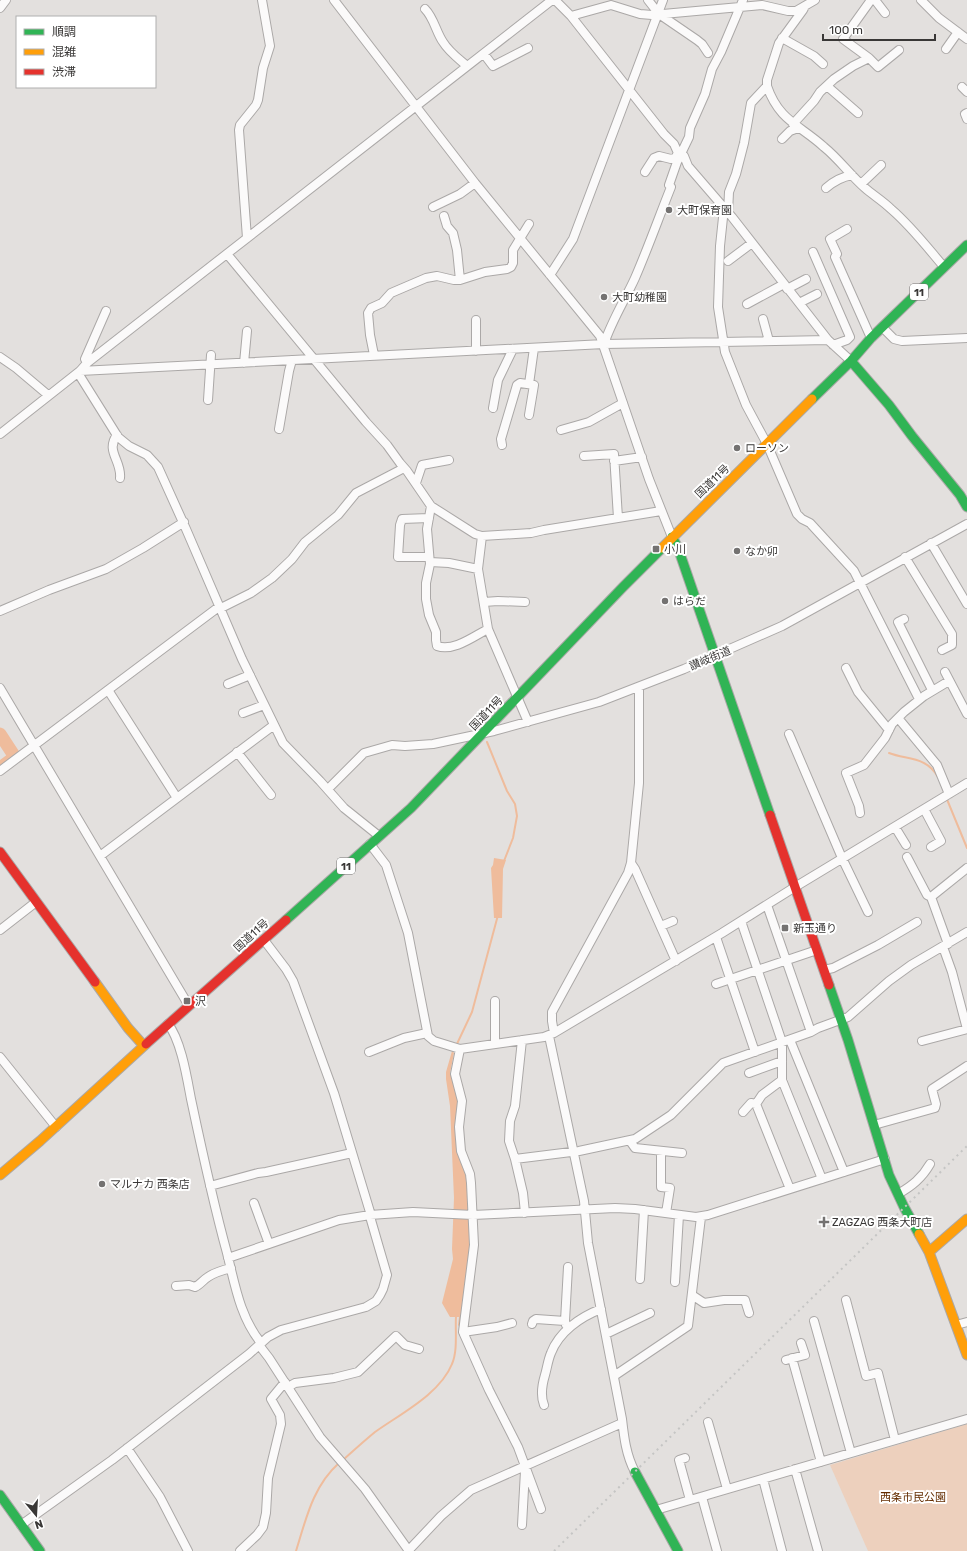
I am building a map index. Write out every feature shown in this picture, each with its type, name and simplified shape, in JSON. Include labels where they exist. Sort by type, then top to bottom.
[{"type":"main road","name":"国道11号","points":[[0,1175],[56,1127],[168,1024],[416,803],[623,586],[851,361],[871,338],[967,245]]},
{"type":"main road","points":[[851,361],[889,405],[967,506]]},
{"type":"main road","points":[[672,537],[678,548],[841,1019],[884,1159],[898,1194],[929,1252],[967,1354]]},
{"type":"main road","points":[[0,852],[128,1028],[144,1046]]},
{"type":"main road","points":[[929,1252],[967,1219]]},
{"type":"main road","points":[[635,1472],[678,1551]]},
{"type":"main road","points":[[0,1495],[40,1551]]},
{"type":"street","points":[[247,238],[239,130],[240,125],[256,105],[258,100],[263,68],[270,46],[262,0]]},
{"type":"street","points":[[334,0],[475,183],[595,329],[604,344],[661,511],[672,537]]},
{"type":"street","points":[[0,434],[247,238],[552,0]]},
{"type":"street","points":[[555,0],[571,16],[664,134],[674,144],[680,154],[684,156],[688,166],[752,243],[830,343],[851,361]]},
{"type":"street","points":[[648,0],[659,14],[697,40],[702,44],[708,53]]},
{"type":"street","points":[[550,274],[573,239],[594,186],[648,36],[659,14],[663,0]]},
{"type":"street","points":[[571,16],[611,6],[640,14],[652,15],[741,4],[767,6],[792,11],[800,9],[815,0]]},
{"type":"street","points":[[871,0],[843,39],[869,58],[878,67],[899,50]]},
{"type":"street","points":[[875,0],[885,12]]},
{"type":"street","points":[[922,0],[939,18],[967,39]]},
{"type":"street","points":[[604,344],[617,311],[624,301],[636,276],[671,187],[669,185],[680,154],[689,137],[690,128],[705,94],[712,69],[721,52],[741,4]]},
{"type":"street","points":[[805,6],[779,43],[767,86],[751,103],[744,143],[736,174],[729,192],[720,246],[718,307],[724,352],[740,390],[767,444],[797,514],[802,519],[810,523],[854,571],[920,699]]},
{"type":"street","points":[[425,9],[443,43],[467,66]]},
{"type":"street","points":[[946,49],[958,32]]},
{"type":"street","points":[[782,38],[814,56],[823,64]]},
{"type":"street","points":[[484,54],[493,66],[528,48]]},
{"type":"street","points":[[782,139],[796,126],[820,92],[853,66],[869,58]]},
{"type":"street","points":[[767,86],[776,106],[783,114],[796,126],[824,146],[861,184],[905,221],[944,267]]},
{"type":"street","points":[[827,86],[858,113]]},
{"type":"street","points":[[967,112],[965,114],[967,119]]},
{"type":"street","points":[[645,172],[654,158],[659,156],[671,159],[680,154]]},
{"type":"street","points":[[861,184],[880,165]]},
{"type":"street","points":[[826,188],[843,176],[852,175]]},
{"type":"street","points":[[433,207],[460,194],[475,183]]},
{"type":"street","points":[[444,216],[447,226],[453,233],[457,250],[460,280]]},
{"type":"street","points":[[374,355],[368,313],[371,308],[382,303],[391,293],[426,278],[437,276],[460,280],[485,272],[507,269],[511,267],[513,263],[513,250],[530,224]]},
{"type":"street","points":[[847,229],[830,239],[837,254],[835,257],[871,338]]},
{"type":"street","points":[[728,261],[752,243]]},
{"type":"street","points":[[79,372],[374,355],[604,344],[769,341],[830,343],[847,340],[850,337],[839,302],[825,269],[813,252]]},
{"type":"street","points":[[227,254],[366,422],[387,445],[416,483],[431,506],[475,534],[482,536],[531,533],[661,511]]},
{"type":"street","points":[[747,304],[786,286],[806,280]]},
{"type":"street","points":[[799,303],[817,294]]},
{"type":"street","points":[[87,364],[85,359],[106,310]]},
{"type":"street","points":[[763,319],[769,341]]},
{"type":"street","points":[[476,320],[476,350]]},
{"type":"street","points":[[882,328],[894,339],[902,341],[967,338]]},
{"type":"street","points":[[244,363],[247,331]]},
{"type":"street","points":[[529,384],[534,348]]},
{"type":"street","points":[[493,408],[498,380],[513,349]]},
{"type":"street","points":[[208,400],[211,355]]},
{"type":"street","points":[[0,357],[16,368],[48,395]]},
{"type":"street","points":[[275,421],[289,360]]},
{"type":"street","points":[[279,429],[289,371],[289,360]]},
{"type":"street","points":[[79,372],[117,435],[129,446],[147,455],[153,460],[161,473],[184,522],[250,675],[283,744],[328,789],[344,808],[379,836]]},
{"type":"street","points":[[502,445],[501,440],[517,385],[520,383],[534,385],[529,415]]},
{"type":"street","points":[[561,430],[589,422],[624,403]]},
{"type":"street","points":[[117,435],[113,440],[112,446],[121,472],[120,478]]},
{"type":"street","points":[[584,456],[614,454],[618,518]]},
{"type":"street","points":[[614,461],[642,457]]},
{"type":"street","points":[[416,483],[422,465],[449,460]]},
{"type":"street","points":[[0,771],[220,607],[251,593],[272,578],[292,559],[305,542],[338,515],[356,493],[404,468]]},
{"type":"street","points":[[431,506],[427,529],[429,559],[426,599],[429,615],[436,632],[437,646],[453,646],[488,629]]},
{"type":"street","points":[[429,518],[402,519],[400,525],[398,557],[429,559],[478,569]]},
{"type":"street","points":[[0,611],[106,568],[143,548],[184,522]]},
{"type":"street","name":"讃岐街道","points":[[328,789],[364,753],[392,745],[405,746],[432,744],[528,722],[599,702],[715,656],[782,626],[967,524]]},
{"type":"street","points":[[482,536],[478,569],[488,629],[528,722]]},
{"type":"street","points":[[931,543],[967,604]]},
{"type":"street","points":[[905,557],[952,634],[952,645],[942,650]]},
{"type":"street","points":[[484,602],[525,602]]},
{"type":"street","points":[[904,619],[898,622],[932,690]]},
{"type":"street","points":[[846,668],[858,692],[889,730]]},
{"type":"street","points":[[945,672],[967,714]]},
{"type":"street","points":[[228,684],[250,675]]},
{"type":"street","points":[[860,813],[859,806],[846,772],[864,765],[898,718],[932,690],[949,681]]},
{"type":"street","points":[[635,1472],[630,1463],[626,1448],[614,1376],[588,1243],[584,1208],[552,1035],[552,1012],[628,873],[631,863],[638,783],[638,687]]},
{"type":"street","points":[[0,688],[189,1006]]},
{"type":"street","points":[[108,690],[177,798]]},
{"type":"street","points":[[243,713],[264,704]]},
{"type":"street","points":[[898,718],[941,770],[946,796]]},
{"type":"street","points":[[100,856],[274,725]]},
{"type":"street","points":[[789,734],[842,858],[868,912]]},
{"type":"street","points":[[237,752],[271,795]]},
{"type":"street","points":[[370,844],[386,865],[408,933],[427,1033],[430,1039],[457,1049],[552,1035],[716,937],[842,858],[967,783]]},
{"type":"street","points":[[924,809],[941,841],[930,847]]},
{"type":"street","points":[[895,827],[906,845]]},
{"type":"street","points":[[907,857],[927,895],[931,897],[946,945],[966,1025],[922,1041]]},
{"type":"street","points":[[631,863],[676,960]]},
{"type":"street","points":[[931,897],[967,868]]},
{"type":"street","points":[[0,930],[36,902]]},
{"type":"street","points":[[767,905],[811,1032]]},
{"type":"street","points":[[661,926],[673,921]]},
{"type":"street","points":[[741,921],[757,970],[786,1041],[844,1172]]},
{"type":"street","points":[[824,970],[833,968],[878,945],[917,922]]},
{"type":"street","points":[[515,1159],[573,1152],[630,1141],[647,1132],[670,1115],[723,1063],[811,1032],[848,1017],[911,965],[967,932]]},
{"type":"street","points":[[716,937],[755,1052]]},
{"type":"street","points":[[21,1525],[127,1448],[249,1354],[268,1337],[281,1330],[358,1310],[376,1300],[383,1290],[387,1275],[334,1093],[293,982],[286,969],[264,940]]},
{"type":"street","points":[[716,984],[817,950]]},
{"type":"street","points":[[495,1001],[495,1044]]},
{"type":"street","points":[[168,1024],[174,1032],[184,1066],[210,1186],[241,1307],[248,1325],[320,1437],[365,1489],[409,1551],[441,1516],[471,1490],[622,1423]]},
{"type":"street","points":[[369,1052],[398,1040],[427,1033]]},
{"type":"street","points":[[522,1040],[514,1106],[510,1121],[509,1141],[523,1193],[525,1213]]},
{"type":"street","points":[[786,1041],[782,1061],[782,1080],[822,1179]]},
{"type":"street","points":[[457,1049],[455,1074],[462,1101],[459,1127],[461,1151],[470,1174],[473,1258],[463,1332],[488,1390],[518,1447],[541,1509]]},
{"type":"street","points":[[0,1057],[56,1127]]},
{"type":"street","points":[[749,1073],[782,1061]]},
{"type":"street","points":[[874,1125],[935,1108],[936,1104],[932,1089],[967,1066]]},
{"type":"street","points":[[0,1072],[8,1067]]},
{"type":"street","points":[[756,1104],[762,1095],[782,1080]]},
{"type":"street","points":[[743,1112],[751,1103],[756,1104]]},
{"type":"street","points":[[756,1104],[790,1189]]},
{"type":"street","points":[[630,1141],[635,1148],[682,1153]]},
{"type":"street","points":[[661,1151],[661,1187],[670,1188],[666,1213]]},
{"type":"street","points":[[210,1186],[258,1173],[352,1153]]},
{"type":"street","points":[[228,1258],[339,1220],[370,1215],[413,1212],[472,1215],[525,1213],[584,1208],[615,1208],[644,1210],[696,1217],[708,1216],[884,1159]]},
{"type":"street","points":[[898,1194],[909,1188],[923,1175],[930,1164]]},
{"type":"street","points":[[254,1203],[269,1244]]},
{"type":"street","points":[[640,1279],[644,1210]]},
{"type":"street","points":[[675,1282],[679,1215]]},
{"type":"street","points":[[614,1376],[688,1326],[701,1217]]},
{"type":"street","points":[[544,1405],[541,1398],[550,1354],[567,1324],[568,1267]]},
{"type":"street","points":[[176,1286],[199,1286],[209,1276],[231,1268]]},
{"type":"street","points":[[692,1294],[704,1303],[724,1300],[745,1300],[749,1312]]},
{"type":"street","points":[[846,1300],[866,1376],[878,1373],[895,1440]]},
{"type":"street","points":[[532,1324],[536,1319],[567,1324],[601,1309]]},
{"type":"street","points":[[606,1334],[650,1313]]},
{"type":"street","points":[[814,1321],[851,1453]]},
{"type":"street","points":[[956,1325],[967,1322]]},
{"type":"street","points":[[463,1332],[512,1323]]},
{"type":"street","points":[[240,1551],[257,1535],[263,1527],[266,1513],[268,1478],[282,1424],[280,1415],[271,1399],[286,1384],[358,1372],[396,1336],[405,1345],[419,1349]]},
{"type":"street","points":[[802,1343],[805,1355],[789,1359],[821,1462]]},
{"type":"street","points":[[656,1510],[967,1419]]},
{"type":"street","points":[[708,1422],[727,1489]]},
{"type":"street","points":[[127,1448],[160,1497],[188,1551]]},
{"type":"street","points":[[685,1458],[679,1460],[690,1500]]},
{"type":"street","points":[[522,1526],[525,1466]]},
{"type":"street","points":[[795,1469],[818,1551]]},
{"type":"street","points":[[763,1479],[782,1551]]},
{"type":"street","points":[[702,1496],[717,1551]]},
{"type":"green space","name":"西条市民公園","points":[[967,1424],[967,1551],[868,1551],[830,1465]]},
{"type":"shaded area","points":[[494,858],[506,860],[503,869],[502,918],[494,918],[491,868]]},
{"type":"shaded area","points":[[452,1051],[454,1053],[450,1073],[456,1088],[458,1104],[458,1152],[467,1179],[471,1245],[460,1328],[458,1325],[459,1317],[450,1317],[442,1303],[453,1259],[454,1198],[450,1106],[446,1079],[446,1072]]},
{"type":"waterway","points":[[0,734],[15,757],[3,766]]},
{"type":"waterway","points":[[487,742],[507,791],[515,804],[517,816],[513,838],[504,861]]},
{"type":"waterway","points":[[889,753],[922,762],[928,765],[938,777]]},
{"type":"waterway","points":[[946,797],[967,848]]},
{"type":"waterway","points":[[456,1046],[472,1012],[498,915]]},
{"type":"waterway","points":[[343,1460],[375,1432],[429,1394],[446,1375],[454,1359],[456,1316]]},
{"type":"waterway","points":[[296,1551],[307,1515],[317,1493],[330,1472],[339,1463]]},
{"type":"railway","points":[[554,1551],[967,1146]]},
{"type":"traffic: fast","points":[[812,399],[851,361],[871,338],[967,245]]},
{"type":"traffic: fast","points":[[851,361],[889,405],[960,495],[967,507]]},
{"type":"traffic: fast","points":[[672,537],[678,548],[770,815]]},
{"type":"traffic: fast","points":[[286,920],[411,808],[662,548]]},
{"type":"traffic: fast","points":[[829,985],[848,1040],[889,1175],[919,1234]]},
{"type":"traffic: fast","points":[[635,1472],[678,1551]]},
{"type":"traffic: fast","points":[[0,1495],[40,1551]]},
{"type":"traffic: slow","points":[[662,548],[812,399]]},
{"type":"traffic: slow","points":[[95,982],[128,1028],[144,1046]]},
{"type":"traffic: slow","points":[[0,1175],[40,1141],[146,1044]]},
{"type":"traffic: slow","points":[[929,1252],[967,1219]]},
{"type":"traffic: slow","points":[[919,1234],[929,1252],[967,1355]]},
{"type":"traffic: jam","points":[[770,815],[829,985]]},
{"type":"traffic: jam","points":[[0,852],[95,982]]},
{"type":"traffic: jam","points":[[146,1044],[286,920]]},
{"type":"place","name":"大町保育園","points":[[669,210]]},
{"type":"place","name":"大町幼稚園","points":[[604,297]]},
{"type":"place","name":"ローソン","points":[[737,448]]},
{"type":"place","name":"小川","points":[[656,549]]},
{"type":"place","name":"なか卯","points":[[737,551]]},
{"type":"place","name":"はらだ","points":[[665,601]]},
{"type":"place","name":"新玉通り","points":[[785,928]]},
{"type":"place","name":"沢","points":[[187,1001]]},
{"type":"place","name":"マルナカ 西条店","points":[[102,1184]]},
{"type":"place","name":"ZAGZAG 西条大町店","points":[[824,1222]]}]
